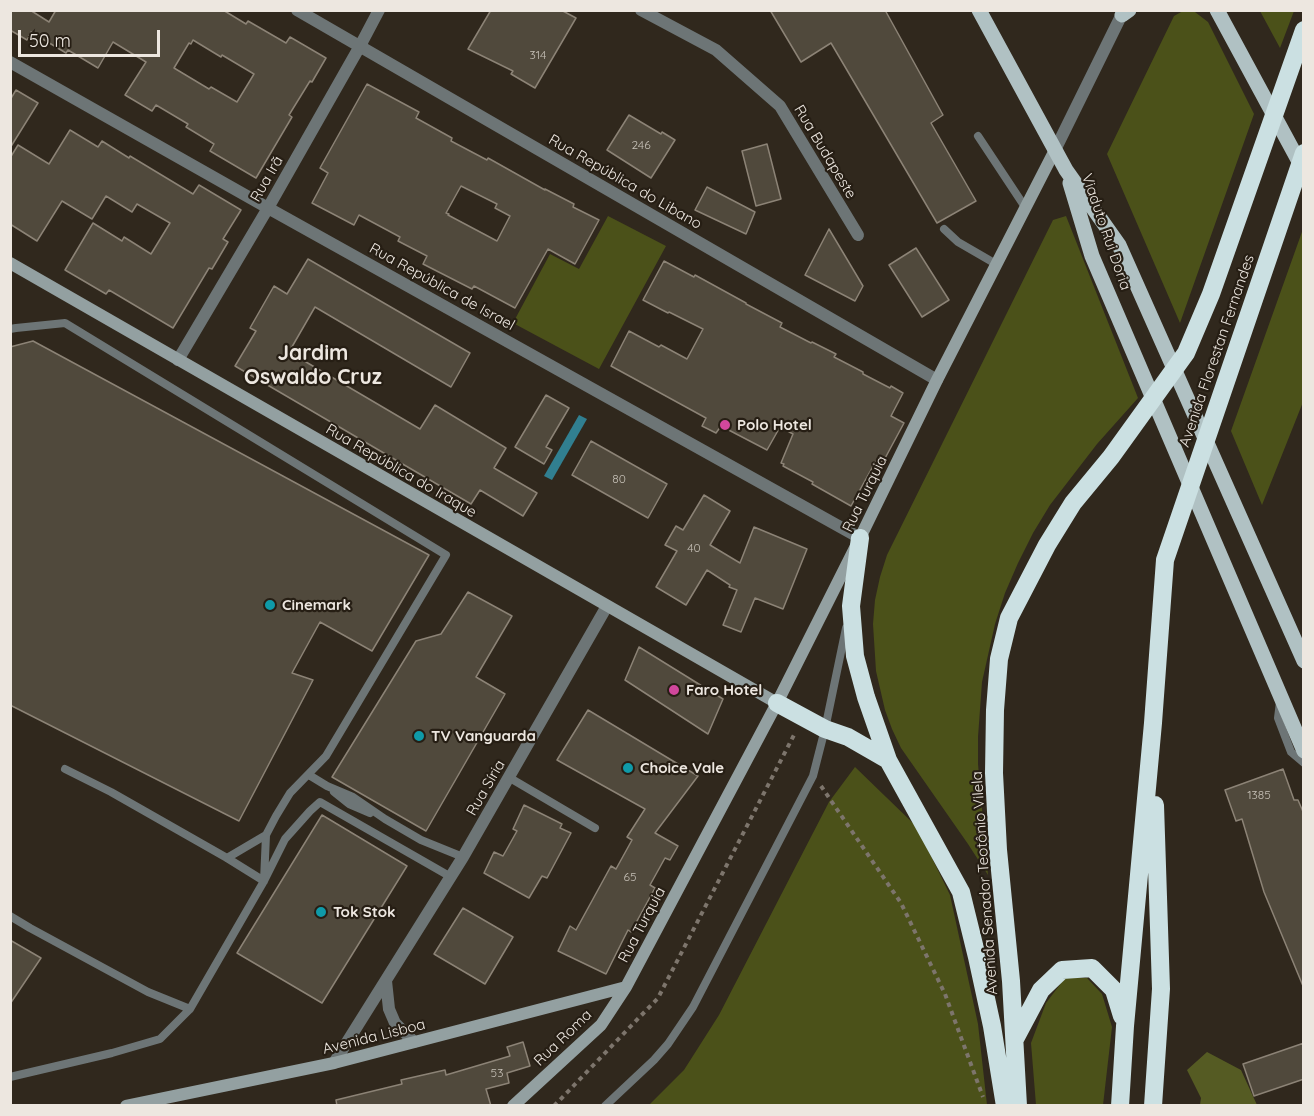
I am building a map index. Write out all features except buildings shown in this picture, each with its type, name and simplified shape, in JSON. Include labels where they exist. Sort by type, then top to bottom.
[{"type":"highway","name":"Avenida Florestan Fernandes","points":[[1186,353],[1211,294],[1304,30]]},
{"type":"highway","name":"Avenida Florestan Fernandes","points":[[1153,723],[1165,560],[1304,153]]},
{"type":"highway","name":"Avenida Senador Teotônio Vilela","points":[[1018,1106],[1011,981],[998,850],[994,773],[999,659],[1009,618],[1047,545],[1073,503],[1111,457],[1186,353]]},
{"type":"highway","points":[[860,538],[851,606],[855,656],[869,707],[888,760],[961,892],[992,1026],[1005,1106]]},
{"type":"highway","points":[[777,703],[825,729],[848,737],[888,760]]},
{"type":"highway","points":[[1120,1106],[1125,1026],[1153,723]]},
{"type":"highway","points":[[1153,723],[1161,988],[1153,1106]]},
{"type":"highway","points":[[1015,1039],[1041,990],[1062,970],[1092,968],[1114,990],[1125,1026]]},
{"type":"main road","points":[[979,10],[1066,170]]},
{"type":"main road","points":[[1218,12],[1304,169]]},
{"type":"main road","name":"Rua Turquia","points":[[626,987],[777,703],[1054,150]]},
{"type":"main road","name":"Viaduto Rui Doria","points":[[1066,170],[1119,245],[1304,661]]},
{"type":"main road","name":"Viaduto Rui Doria","points":[[1066,170],[1092,256],[1304,751]]},
{"type":"main road","name":"Rua República do Iraque","points":[[10,263],[777,703]]},
{"type":"main road","name":"Avenida Lisboa","points":[[126,1106],[334,1064],[626,987]]},
{"type":"main road","name":"Rua Roma","points":[[513,1106],[601,1025],[626,987]]},
{"type":"street","name":"Rua República do Libano","points":[[297,10],[937,380]]},
{"type":"street","name":"Rua Irã","points":[[178,360],[268,208],[379,10]]},
{"type":"street","name":"Rua Budapeste","points":[[641,10],[716,50],[780,106],[858,235]]},
{"type":"street","name":"Rua Turquia","points":[[1054,150],[1125,12]]},
{"type":"street","name":"Rua República de Israel","points":[[10,62],[860,538]]},
{"type":"street","name":"Rua Síria","points":[[334,1064],[463,857],[607,606]]},
{"type":"street","points":[[386,981],[388,1009],[394,1023],[414,1042]]},
{"type":"lane","points":[[978,136],[1025,207]]},
{"type":"lane","points":[[944,229],[958,242],[996,264]]},
{"type":"lane","points":[[10,329],[65,323],[446,555],[326,756],[290,793],[276,816],[266,835],[264,881]]},
{"type":"lane","points":[[605,1106],[654,1060],[693,1007],[813,776],[851,606]]},
{"type":"lane","points":[[1281,698],[1278,718],[1290,752],[1304,764]]},
{"type":"lane","points":[[65,769],[111,792],[264,881]]},
{"type":"lane","points":[[309,775],[353,797],[421,840],[463,857]]},
{"type":"lane","points":[[510,778],[595,828]]},
{"type":"lane","points":[[10,1077],[160,1039],[190,1009],[264,881],[285,839],[320,802],[451,877]]},
{"type":"lane","points":[[227,858],[266,835]]},
{"type":"lane","points":[[10,916],[148,992],[190,1009]]},
{"type":"path","points":[[554,1106],[658,998],[794,735],[777,703]]},
{"type":"path","points":[[813,776],[901,903],[945,994],[987,1106]]},
{"type":"green space","points":[[1183,11],[1195,12],[1208,22],[1254,114],[1180,323],[1107,154],[1174,16]]},
{"type":"green space","points":[[1260,11],[1294,11],[1280,48]]},
{"type":"green space","points":[[608,216],[666,246],[599,369],[513,323],[550,254],[579,269]]},
{"type":"green space","points":[[1066,216],[1138,398],[1097,444],[1050,505],[1018,563],[995,624],[982,682],[978,737],[978,764],[988,875],[901,748],[892,729],[876,671],[873,624],[875,600],[887,555],[1053,220]]},
{"type":"green space","points":[[1303,229],[1303,402],[1262,505],[1231,431]]},
{"type":"green space","points":[[855,767],[917,827],[950,895],[978,1024],[987,1105],[648,1106],[684,1070],[719,1015],[829,802]]},
{"type":"green space","points":[[1065,978],[1087,978],[1102,994],[1112,1027],[1103,1105],[1036,1105],[1031,1043],[1046,1003]]},
{"type":"green space","points":[[1207,1052],[1241,1070],[1257,1105],[1200,1105],[1201,1098],[1187,1070]]},
{"type":"water","points":[[579,415],[587,419],[552,480],[544,476]]},
{"type":"place","name":"Polo Hotel","points":[[725,425]]},
{"type":"place","name":"Cinemark","points":[[270,605]]},
{"type":"place","name":"Faro Hotel","points":[[674,690]]},
{"type":"place","name":"TV Vanguarda","points":[[419,736]]},
{"type":"place","name":"Choice Vale","points":[[628,768]]},
{"type":"place","name":"Tok Stok","points":[[321,912]]},
{"type":"district","name":"Jardim Oswaldo Cruz","points":[[313,366]]}]
